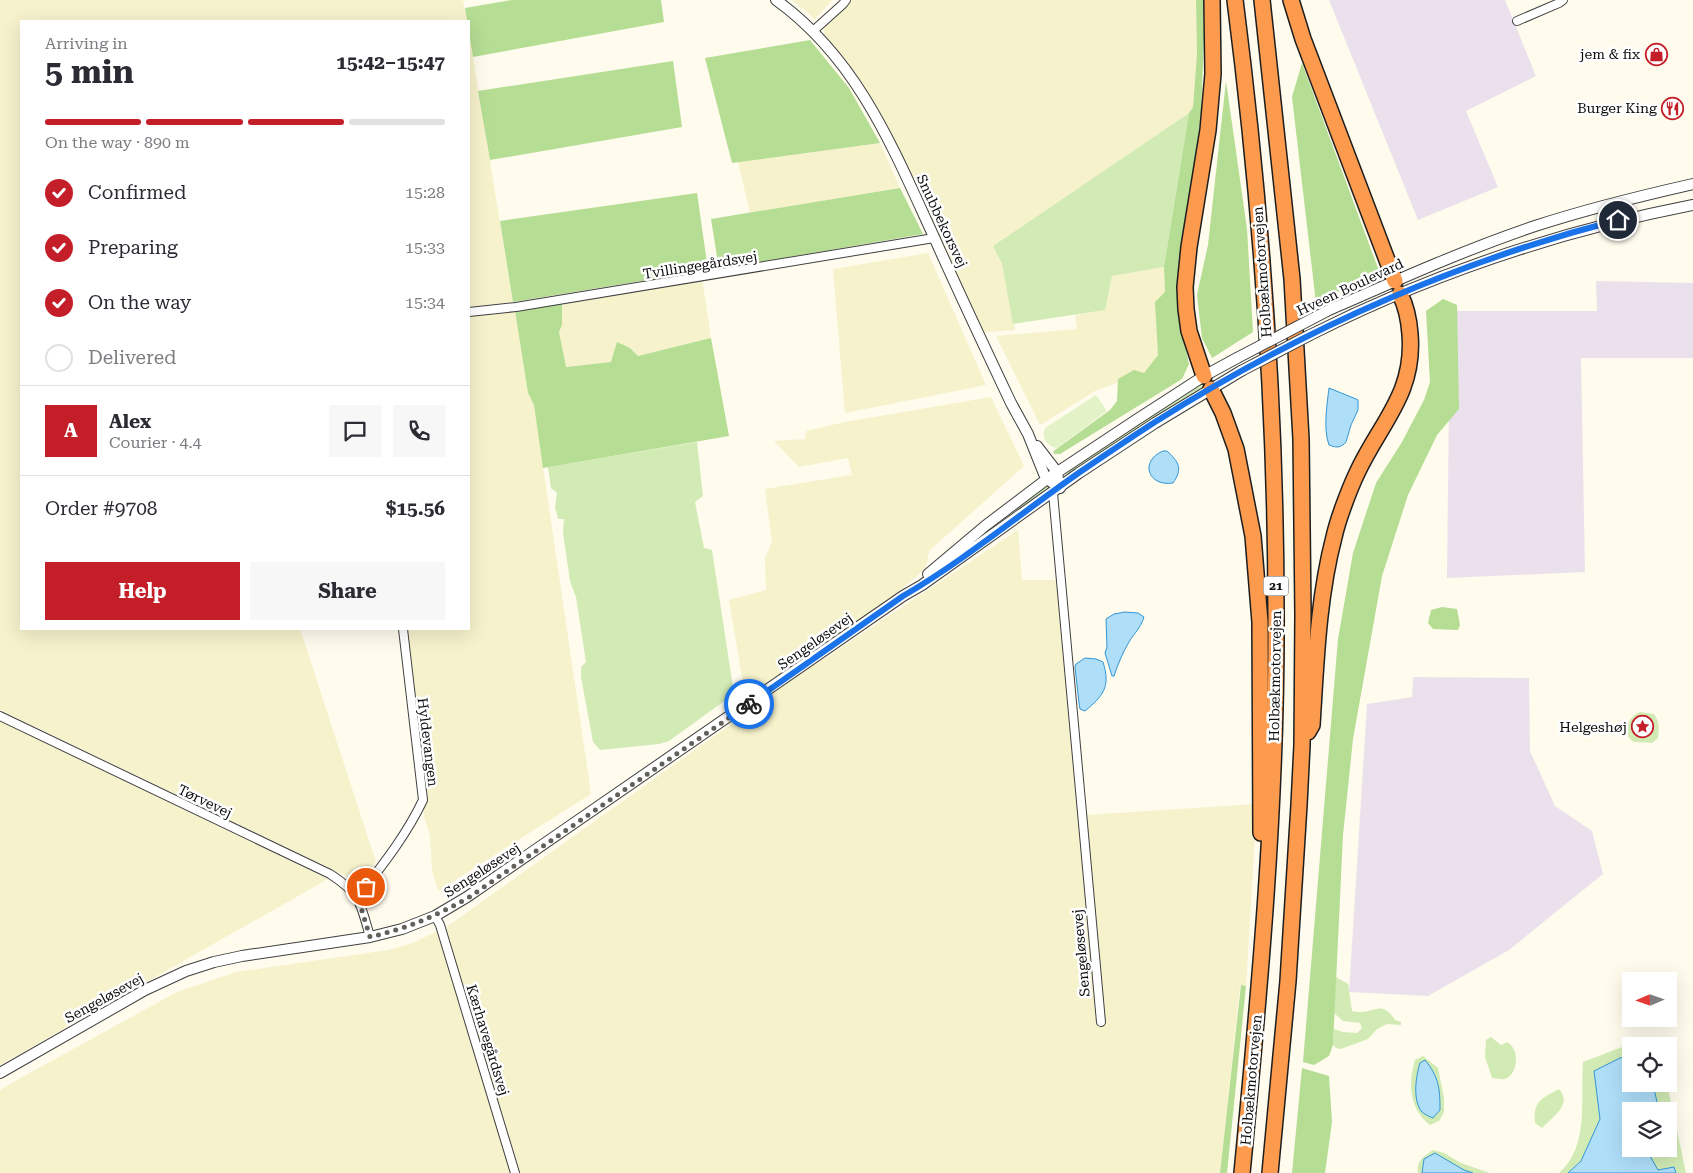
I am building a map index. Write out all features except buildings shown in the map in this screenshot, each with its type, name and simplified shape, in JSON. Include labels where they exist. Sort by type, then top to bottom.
[{"type":"highway","points":[[1212,0],[1213,74],[1208,130],[1189,247],[1185,287],[1186,309],[1189,331],[1236,448],[1253,536],[1260,622],[1260,828],[1268,875]]},
{"type":"highway","name":"Holbækmotorvejen","points":[[1235,0],[1244,68],[1264,282],[1273,442],[1276,614],[1274,742],[1268,875],[1261,979],[1242,1173]]},
{"type":"highway","name":"Holbækmotorvejen","points":[[1262,0],[1292,279],[1300,439],[1303,614],[1302,745],[1288,981],[1270,1173]]},
{"type":"highway","points":[[1291,0],[1303,39],[1398,287],[1410,328],[1411,348],[1408,375],[1400,396],[1357,473],[1334,536],[1322,597],[1312,725],[1302,745]]},
{"type":"street","name":"Snubbekorsvej","points":[[776,0],[813,30],[849,72],[870,104],[892,147],[1010,403],[1028,434],[1057,472],[1056,490]]},
{"type":"street","points":[[813,30],[844,4],[846,0]]},
{"type":"street","points":[[1517,21],[1559,4],[1563,0]]},
{"type":"street","name":"Hveen Boulevard","points":[[1047,479],[1208,382],[1241,371],[1475,248],[1543,224],[1610,204],[1693,184]]},
{"type":"street","name":"Hveen Boulevard","points":[[1056,490],[1155,423],[1237,358],[1327,311],[1564,236],[1631,217],[1693,205]]},
{"type":"street","name":"Tvillingegårdsvej","points":[[470,312],[516,307],[934,238]]},
{"type":"street","name":"Snubbekorsvej","points":[[1028,434],[1047,479]]},
{"type":"street","points":[[1047,479],[1056,490]]},
{"type":"street","name":"Sengeløsevej","points":[[903,596],[985,526],[1047,479]]},
{"type":"street","name":"Sengeløsevej","points":[[0,1073],[145,990],[186,971],[242,956],[370,937],[402,929],[434,916],[468,898],[903,596],[929,580],[1056,490]]},
{"type":"street","name":"Sengeløsevej","points":[[1056,490],[1102,1022]]},
{"type":"street","name":"Hyldevangen","points":[[358,898],[383,865],[416,815],[423,800],[402,630]]},
{"type":"street","name":"Tørvevej","points":[[0,716],[330,874],[347,885],[358,898],[370,937]]},
{"type":"street","name":"Kærhavegårdsvej","points":[[434,916],[440,925],[516,1173]]},
{"type":"shaded area","points":[[0,0],[463,0],[467,20],[20,20],[20,630],[300,630],[376,862],[361,883],[0,710]]},
{"type":"shaded area","points":[[792,0],[832,0],[815,19]]},
{"type":"shaded area","points":[[847,0],[1196,0],[1197,54],[1193,107],[1189,113],[993,246],[1002,264],[1015,330],[978,333],[903,159],[884,122],[863,86],[844,59],[824,36],[824,27]]},
{"type":"shaded area","points":[[1329,0],[1505,0],[1536,76],[1466,111],[1498,187],[1418,220]]},
{"type":"shaded area","points":[[470,39],[513,302],[470,307]]},
{"type":"shaded area","points":[[880,143],[900,188],[750,213],[738,162]]},
{"type":"shaded area","points":[[928,253],[986,385],[845,413],[833,269]]},
{"type":"shaded area","points":[[1164,267],[1165,292],[1157,331],[1158,355],[1144,373],[1095,391],[1040,425],[996,336],[1077,329],[1075,315],[1105,309],[1112,276]]},
{"type":"shaded area","points":[[702,278],[711,338],[638,356],[630,348],[611,362],[565,367],[559,332],[562,325],[562,303]]},
{"type":"shaded area","points":[[1596,281],[1693,283],[1693,358],[1581,358],[1585,572],[1447,578],[1450,311],[1597,311]]},
{"type":"shaded area","points":[[515,311],[528,393],[534,405],[591,794],[438,891],[432,870],[430,836],[424,816],[414,694],[403,630],[470,630],[470,316]]},
{"type":"shaded area","points":[[991,397],[1024,466],[929,551],[926,568],[886,603],[815,656],[818,663],[1018,530],[1022,580],[1056,580],[1096,1021],[1105,1022],[1086,815],[1257,804],[1246,986],[1240,986],[1220,1173],[520,1173],[445,928],[748,712],[729,600],[766,590],[765,558],[772,542],[765,489],[852,475],[848,458],[799,467],[774,441],[805,439],[806,431],[845,422]]},
{"type":"shaded area","points":[[1413,677],[1529,678],[1530,751],[1555,806],[1592,831],[1603,874],[1509,950],[1428,996],[1349,992],[1367,704],[1412,697]]},
{"type":"shaded area","points":[[0,721],[328,879],[0,1065]]},
{"type":"shaded area","points":[[437,931],[512,1173],[0,1173],[0,1090],[15,1081],[177,992],[236,972],[388,950],[413,943]]},
{"type":"green space","points":[[512,0],[661,0],[664,22],[473,57],[470,39],[470,20],[467,20],[465,8]]},
{"type":"green space","points":[[1196,0],[1203,0],[1204,37],[1201,114],[1177,291],[1180,323],[1189,364],[1182,379],[1060,454],[1055,454],[1053,452],[1055,450],[1110,410],[1117,401],[1118,379],[1134,370],[1144,373],[1158,355],[1155,302],[1165,292],[1164,267],[1189,113],[1193,107],[1197,54]]},
{"type":"green space","points":[[810,40],[849,88],[880,143],[732,163],[705,58]]},
{"type":"green space","points":[[673,61],[682,127],[490,160],[478,91]]},
{"type":"green space","points":[[1302,63],[1379,271],[1316,303],[1292,97]]},
{"type":"green space","points":[[1226,81],[1247,229],[1253,332],[1212,358],[1202,338],[1197,295],[1208,245]]},
{"type":"green space","points":[[1189,113],[1164,267],[1112,276],[1105,310],[1013,324],[1002,264],[993,246]]},
{"type":"green space","points":[[900,188],[923,234],[719,269],[711,219]]},
{"type":"green space","points":[[697,193],[708,270],[513,302],[500,221]]},
{"type":"green space","points":[[1443,299],[1457,305],[1459,409],[1437,435],[1408,495],[1382,576],[1353,739],[1343,835],[1333,1045],[1329,1056],[1314,1065],[1303,1062],[1338,639],[1353,553],[1376,483],[1402,442],[1424,400],[1430,382],[1426,311]]},
{"type":"green space","points":[[562,303],[562,325],[559,332],[566,367],[611,362],[617,342],[630,348],[638,356],[711,338],[729,436],[543,468],[534,405],[528,393],[515,311]]},
{"type":"green space","points":[[1202,382],[1207,386],[1083,467],[1067,474],[1065,472]]},
{"type":"green space","points":[[1096,395],[1107,411],[1057,448],[1050,446],[1044,438],[1045,428]]},
{"type":"green space","points":[[697,442],[703,496],[695,502],[704,548],[712,550],[734,694],[669,741],[659,744],[600,750],[593,742],[581,677],[581,667],[586,662],[576,597],[570,581],[563,533],[564,519],[558,519],[555,507],[557,493],[551,488],[548,467]]},
{"type":"green space","points":[[1045,485],[1049,485],[1048,490],[936,572],[1003,516]]},
{"type":"green space","points":[[1442,607],[1457,609],[1460,625],[1458,630],[1433,629],[1428,623],[1431,610]]},
{"type":"green space","name":"Helgeshøj","points":[[1640,712],[1654,714],[1657,720],[1659,728],[1658,738],[1652,743],[1634,742],[1629,738],[1628,723]]},
{"type":"green space","points":[[1336,977],[1348,984],[1352,1011],[1385,1010],[1395,1020],[1401,1022],[1401,1025],[1387,1024],[1377,1029],[1368,1039],[1341,1049],[1336,1048],[1333,1045],[1334,1029],[1357,1033],[1362,1028],[1360,1023],[1343,1021],[1334,1013]]},
{"type":"green space","points":[[1241,985],[1246,986],[1227,1173],[1220,1173]]},
{"type":"green space","points":[[1491,1037],[1501,1045],[1507,1042],[1515,1052],[1514,1070],[1504,1079],[1492,1078],[1485,1057],[1486,1040]]},
{"type":"green space","points":[[1622,1047],[1622,1058],[1594,1071],[1600,1119],[1581,1161],[1568,1173],[1559,1173],[1569,1162],[1579,1136],[1582,1121],[1583,1062]]},
{"type":"green space","points":[[1423,1056],[1438,1068],[1444,1098],[1444,1112],[1439,1121],[1430,1125],[1423,1119],[1414,1104],[1411,1087],[1415,1060]]},
{"type":"green space","points":[[1302,1068],[1329,1076],[1332,1122],[1325,1173],[1292,1173]]},
{"type":"green space","points":[[1559,1089],[1564,1100],[1560,1110],[1542,1128],[1535,1123],[1537,1105],[1543,1098]]},
{"type":"green space","points":[[1655,1092],[1669,1092],[1671,1102],[1657,1102]]},
{"type":"green space","points":[[1677,1131],[1686,1173],[1676,1173],[1674,1167],[1658,1170],[1651,1157],[1677,1157]]},
{"type":"green space","points":[[1433,1150],[1444,1153],[1461,1163],[1490,1173],[1418,1173],[1419,1162]]},
{"type":"water","points":[[1329,388],[1358,400],[1358,410],[1346,442],[1338,447],[1329,445],[1327,439],[1326,417]]},
{"type":"water","points":[[1163,451],[1167,451],[1177,462],[1179,470],[1173,483],[1158,481],[1150,472],[1151,461]]},
{"type":"water","points":[[1125,612],[1138,613],[1144,617],[1125,650],[1114,676],[1112,676],[1105,653],[1107,647],[1106,619],[1114,614]]},
{"type":"water","points":[[1085,658],[1103,662],[1106,685],[1097,701],[1085,711],[1080,709],[1075,667],[1076,664]]},
{"type":"water","points":[[1622,1058],[1622,1092],[1655,1092],[1657,1102],[1622,1102],[1622,1157],[1651,1157],[1658,1170],[1674,1167],[1676,1173],[1568,1173],[1581,1161],[1600,1119],[1594,1071]]},
{"type":"water","points":[[1425,1060],[1436,1078],[1439,1089],[1440,1110],[1433,1118],[1422,1112],[1416,1095],[1416,1081],[1420,1063]]},
{"type":"water","points":[[1435,1153],[1464,1170],[1473,1173],[1422,1173],[1424,1159]]},
{"type":"way so far","points":[[366,887],[358,898],[370,937],[402,929],[434,916],[468,898],[749,704]]},
{"type":"place","name":"jem & fix","points":[[1656,54]]},
{"type":"place","name":"Burger King","points":[[1673,108]]},
{"type":"place","name":"Helgeshøj","points":[[1643,727]]},
{"type":"route","points":[[749,704],[903,596],[976,548],[1079,473],[1155,423],[1241,371],[1328,326],[1426,283],[1481,262],[1618,220]]}]
